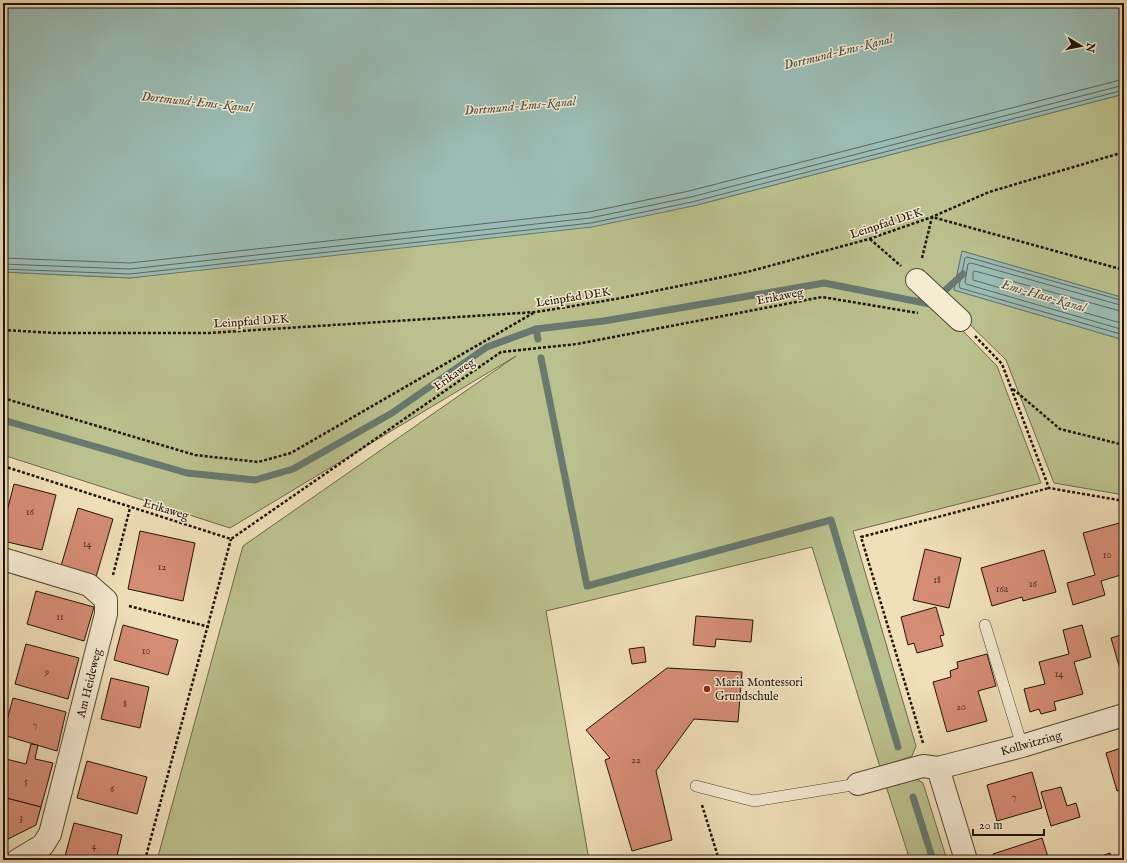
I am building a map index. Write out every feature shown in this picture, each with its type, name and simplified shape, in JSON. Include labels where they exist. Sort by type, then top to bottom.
[{"type":"street","points":[[917,280],[960,320]]},
{"type":"street","points":[[3,559],[89,585],[106,600]]},
{"type":"street","name":"Am Heideweg","points":[[18,860],[43,845],[50,834],[106,614],[106,600]]},
{"type":"street","name":"Kollwitzring","points":[[858,784],[923,766],[938,768],[1022,746],[1124,715]]},
{"type":"street","points":[[938,768],[966,860]]},
{"type":"lane","points":[[985,625],[1022,746]]},
{"type":"lane","points":[[696,786],[754,801],[858,784]]},
{"type":"path","name":"Leinpfad DEK","points":[[3,330],[55,333],[209,333],[536,312],[616,299],[747,272],[869,239],[932,217],[989,192],[1124,152]]},
{"type":"path","points":[[869,239],[917,280],[932,217],[1124,270]]},
{"type":"path","name":"Erikaweg","points":[[3,466],[130,508],[231,539],[501,352],[577,344],[822,297],[922,314]]},
{"type":"path","points":[[3,398],[195,455],[258,462],[291,453],[536,312]]},
{"type":"path","points":[[960,320],[1002,364],[1049,488]]},
{"type":"path","points":[[1012,389],[1060,429],[1124,445]]},
{"type":"path","points":[[938,768],[923,743],[861,537],[1049,488],[1124,501]]},
{"type":"path","points":[[130,508],[106,600],[209,627]]},
{"type":"path","points":[[145,860],[209,627],[231,539]]},
{"type":"path","points":[[696,786],[719,860]]},
{"type":"green space","points":[[1124,94],[1124,298],[962,251],[954,290],[1124,340],[1124,495],[1054,483],[1006,360],[959,314],[963,331],[997,366],[1041,483],[853,531],[916,746],[912,756],[880,767],[812,547],[546,611],[589,860],[157,860],[243,546],[516,356],[230,528],[3,455],[3,272],[130,278],[693,206]]},
{"type":"green space","points":[[915,778],[923,783],[947,860],[910,860],[886,786]]},
{"type":"water","name":"Dortmund-Ems-Kanal","points":[[3,3],[1124,3],[1124,94],[693,206],[592,227],[130,278],[3,272]]},
{"type":"water","name":"Ems-Hase-Kanal","points":[[962,251],[1124,298],[1124,340],[954,290]]},
{"type":"building","points":[[14,484],[56,495],[42,550],[3,541],[3,527]]},
{"type":"building","points":[[78,508],[113,519],[96,577],[61,566]]},
{"type":"building","points":[[1123,522],[1124,574],[1101,581],[1105,595],[1073,605],[1067,583],[1095,575],[1083,533]]},
{"type":"building","points":[[140,531],[195,543],[183,601],[128,589]]},
{"type":"building","points":[[925,549],[961,558],[949,608],[913,600]]},
{"type":"building","points":[[1044,550],[1056,592],[1023,601],[1022,597],[992,606],[981,568]]},
{"type":"building","points":[[36,591],[94,607],[84,641],[27,624]]},
{"type":"building","points":[[936,607],[944,635],[940,636],[943,646],[917,653],[914,643],[908,645],[901,617]]},
{"type":"building","points":[[696,616],[753,620],[751,642],[716,639],[715,647],[693,645]]},
{"type":"building","points":[[123,625],[178,640],[168,675],[114,660]]},
{"type":"building","points":[[1082,625],[1091,657],[1074,662],[1083,694],[1054,702],[1056,710],[1041,714],[1039,709],[1030,712],[1024,689],[1045,684],[1039,662],[1069,654],[1063,630]]},
{"type":"building","points":[[1124,634],[1124,683],[1111,638]]},
{"type":"building","points":[[26,644],[79,658],[68,699],[15,684]]},
{"type":"building","points":[[644,647],[646,662],[632,664],[629,649]]},
{"type":"building","points":[[987,654],[996,686],[978,691],[987,721],[947,732],[933,682],[951,677],[950,671],[958,668],[957,662]]},
{"type":"building","points":[[667,668],[742,672],[738,722],[694,719],[656,771],[672,840],[632,851],[605,760],[610,758],[586,730]]},
{"type":"building","points":[[111,678],[149,687],[140,728],[101,719]]},
{"type":"building","points":[[13,698],[66,712],[57,751],[3,735]]},
{"type":"building","points":[[31,744],[38,745],[35,759],[53,763],[41,807],[6,798],[7,792],[3,791],[3,770],[6,759],[26,764]]},
{"type":"building","points":[[1124,747],[1124,789],[1117,791],[1106,753]]},
{"type":"building","points":[[87,761],[147,777],[137,814],[77,798]]},
{"type":"building","points":[[1032,772],[1042,808],[997,821],[987,785]]},
{"type":"building","points":[[1061,787],[1067,806],[1076,803],[1080,817],[1051,826],[1041,792]]},
{"type":"building","points":[[3,797],[6,798],[3,810]]},
{"type":"building","points":[[6,798],[41,807],[36,825],[6,840],[3,839],[3,810]]},
{"type":"building","points":[[74,823],[122,835],[116,860],[83,860],[65,856]]},
{"type":"building","points":[[1042,838],[1049,860],[995,860],[993,854]]},
{"type":"building","points":[[1110,853],[1112,860],[1093,860],[1093,859]]},
{"type":"waterway","points":[[3,420],[187,473],[255,480],[293,469],[392,413],[487,347],[536,329],[604,321],[824,283],[930,304],[963,274]]},
{"type":"waterway","points":[[536,329],[538,339]]},
{"type":"waterway","points":[[541,358],[587,586],[831,520],[898,747]]},
{"type":"waterway","points":[[913,797],[933,860]]},
{"type":"place","name":"Maria Montessori Grundschule","points":[[707,689]]}]
